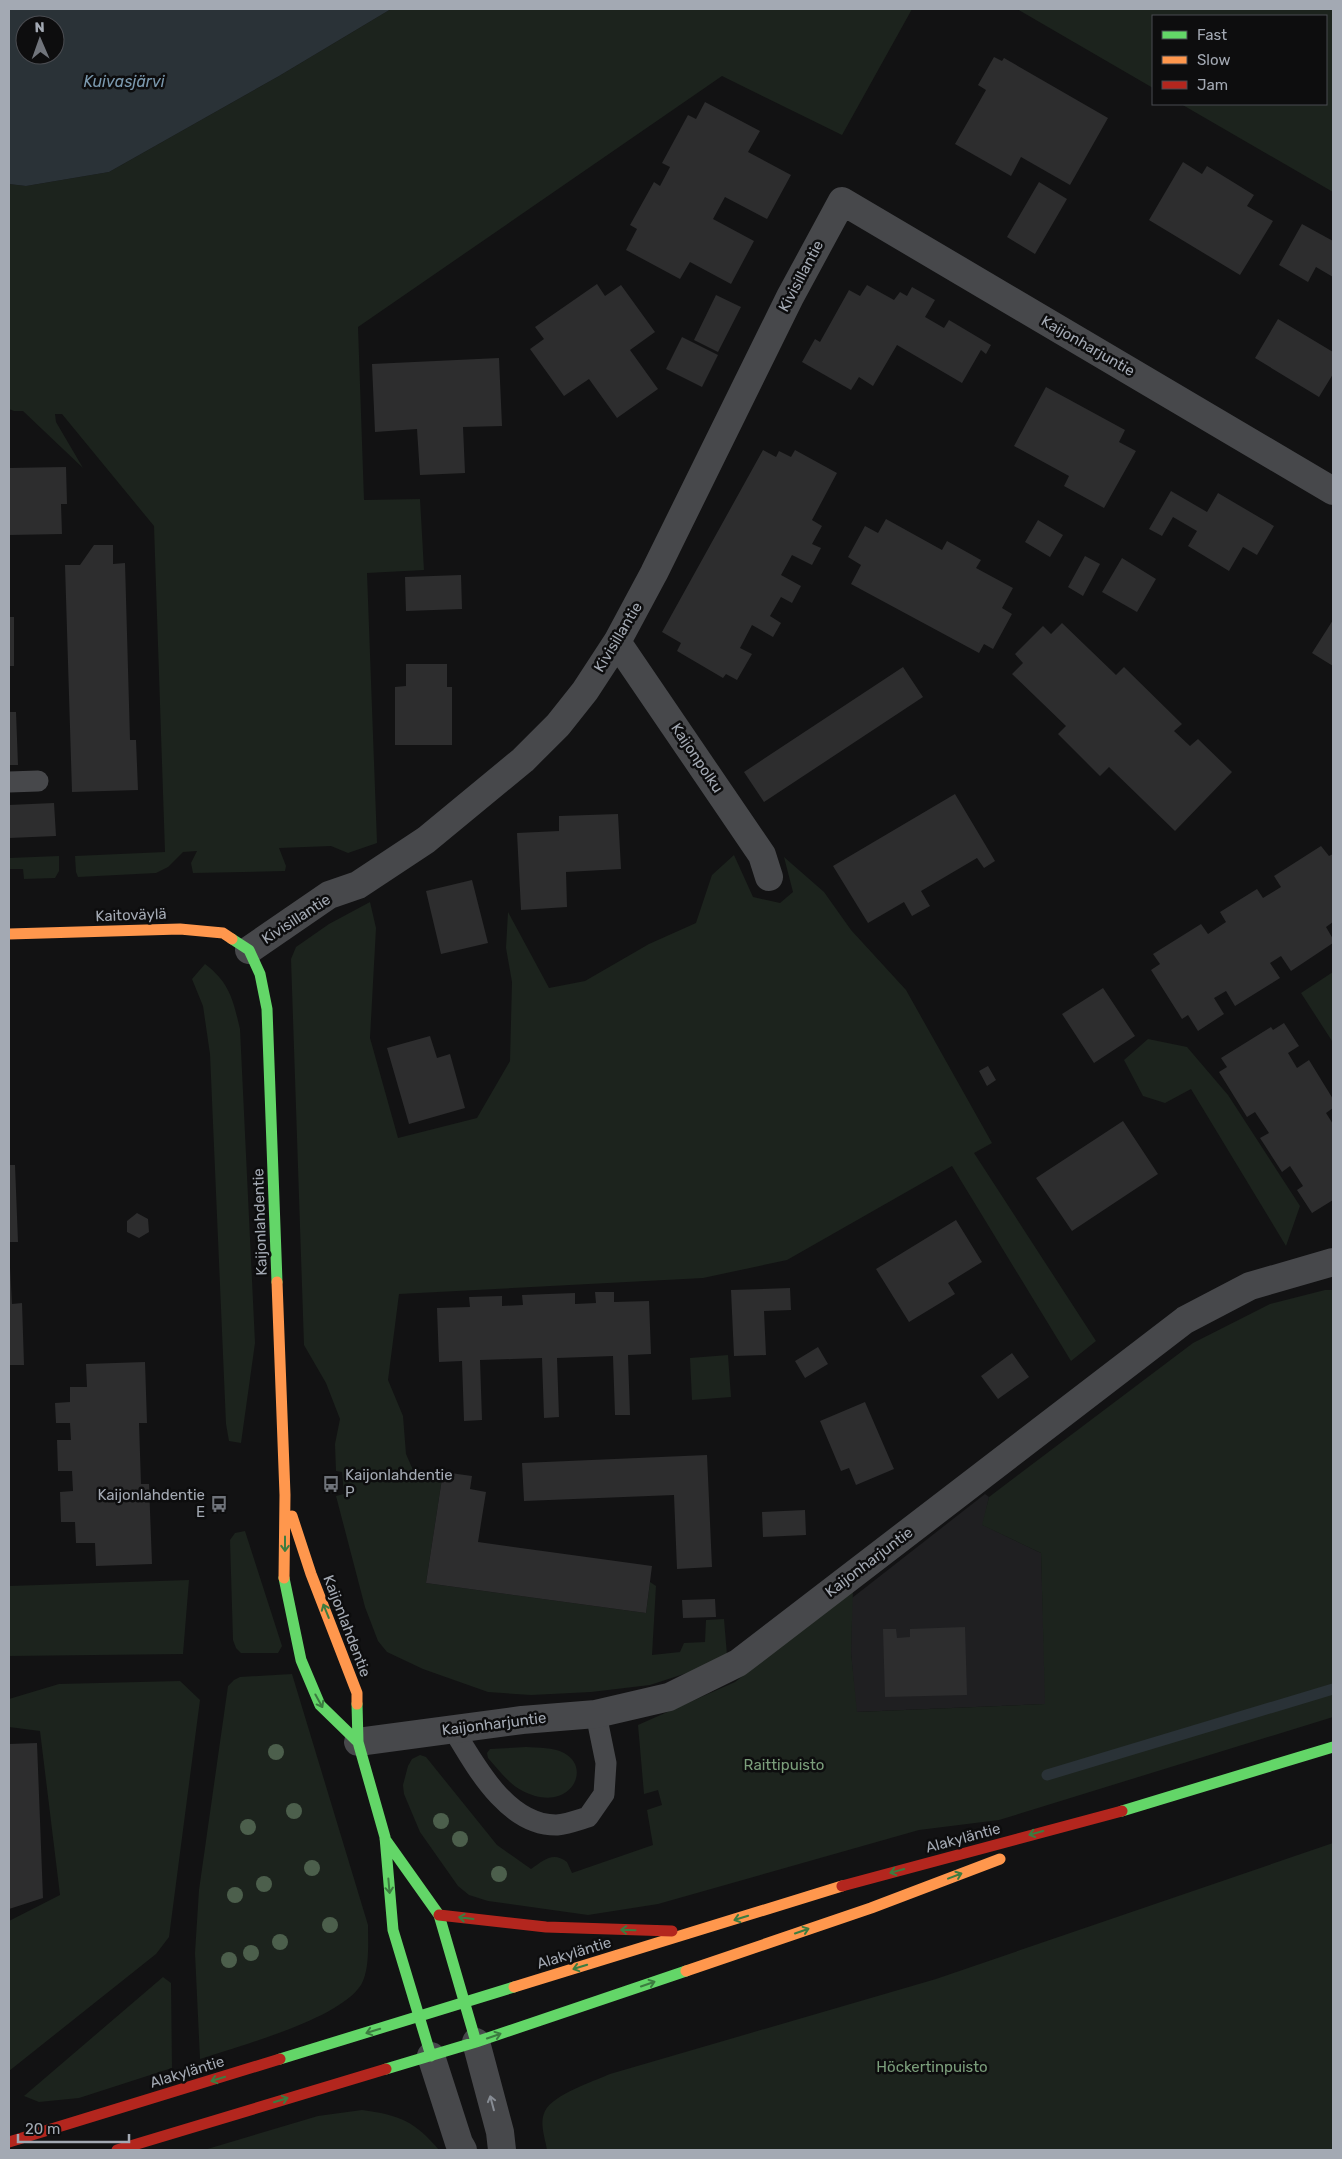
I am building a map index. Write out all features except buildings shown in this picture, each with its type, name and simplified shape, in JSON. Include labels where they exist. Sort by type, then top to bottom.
[{"type":"main road","name":"Kaitoväylä","points":[[9,934],[180,929],[223,933],[249,950]]},
{"type":"main road","name":"Kaijonlahdentie","points":[[249,950],[260,974],[267,1009],[285,1495],[284,1583],[301,1660],[320,1705],[358,1742]]},
{"type":"main road","name":"Kaijonlahdentie","points":[[285,1495],[311,1574],[357,1693],[358,1742],[385,1837],[393,1930],[431,2056]]},
{"type":"main road","name":"Alakyläntie","points":[[9,2142],[862,1880],[1151,1803],[1333,1747]]},
{"type":"main road","name":"Alakyläntie","points":[[1030,1848],[1151,1803]]},
{"type":"main road","name":"Kaijonlahdentie","points":[[385,1837],[439,1915],[476,2042]]},
{"type":"main road","name":"Alakyläntie","points":[[117,2150],[476,2042],[871,1908],[1011,1855]]},
{"type":"main road","points":[[439,1915],[546,1927],[694,1932]]},
{"type":"street","name":"Kaijonharjuntie","points":[[842,201],[1333,490]]},
{"type":"street","name":"Kivisillantie","points":[[249,950],[329,895],[358,885],[426,840],[523,760],[585,691],[618,642],[790,297],[842,201]]},
{"type":"street","name":"Kaijonpolku","points":[[618,642],[762,854],[769,877]]},
{"type":"street","name":"Kaijonharjuntie","points":[[358,1742],[522,1720],[596,1714],[669,1697],[738,1663],[1185,1320],[1250,1286],[1333,1262]]},
{"type":"street","points":[[476,2042],[500,2132],[502,2150]]},
{"type":"street","points":[[431,2056],[459,2143],[463,2150]]},
{"type":"lane","points":[[9,782],[38,781]]},
{"type":"lane","points":[[453,1729],[478,1771],[510,1808],[535,1820],[557,1825],[588,1817],[604,1794],[606,1763],[596,1714]]},
{"type":"shaded area","points":[[985,1494],[989,1497],[983,1525],[1041,1553],[1046,1704],[856,1712],[851,1652],[852,1598]]},
{"type":"green space","points":[[391,9],[912,9],[842,135],[722,76],[358,327],[364,500],[420,499],[424,570],[367,573],[377,843],[348,853],[331,846],[279,848],[286,866],[285,871],[193,873],[191,863],[197,851],[183,852],[168,867],[156,873],[78,877],[75,856],[165,852],[154,526],[62,414],[55,414],[56,422],[83,468],[23,411],[9,409],[9,184],[26,186],[109,172],[279,76]]},
{"type":"green space","points":[[1017,9],[1333,9],[1333,192],[1183,105],[1327,105],[1327,15],[1152,15],[1152,87]]},
{"type":"green space","points":[[734,855],[753,897],[780,903],[793,892],[784,857],[824,892],[851,930],[906,990],[992,1143],[974,1153],[1096,1341],[1071,1361],[952,1166],[787,1260],[703,1278],[399,1294],[388,1380],[403,1416],[406,1454],[413,1470],[443,1472],[426,1583],[646,1613],[650,1582],[656,1586],[652,1655],[680,1652],[684,1643],[705,1642],[706,1620],[724,1619],[727,1655],[696,1670],[650,1685],[591,1692],[531,1695],[488,1692],[423,1669],[387,1652],[378,1641],[365,1607],[336,1496],[344,1494],[342,1472],[336,1471],[335,1444],[340,1419],[326,1383],[304,1345],[291,959],[296,947],[329,924],[370,902],[376,928],[370,1038],[398,1138],[477,1118],[510,1061],[512,982],[506,948],[508,912],[549,988],[585,981],[649,944],[696,923],[712,875]]},
{"type":"green space","points":[[59,856],[59,871],[55,878],[24,879],[23,869],[9,869],[9,858]]},
{"type":"green space","points":[[205,964],[225,985],[235,1009],[240,1029],[255,1343],[241,1443],[229,1441],[226,1424],[210,1054],[203,1006],[192,979]]},
{"type":"green space","points":[[1333,972],[1333,1041],[1332,1041],[1301,993]]},
{"type":"green space","points":[[1148,1039],[1187,1047],[1228,1095],[1300,1206],[1286,1246],[1191,1089],[1165,1103],[1143,1096],[1124,1060]]},
{"type":"green space","name":"Raittipuisto","points":[[1325,1290],[1333,1290],[1333,1717],[999,1820],[919,1830],[658,1904],[588,1915],[488,1901],[469,1895],[458,1886],[420,1832],[404,1794],[403,1785],[408,1766],[412,1759],[420,1755],[426,1757],[497,1845],[531,1869],[549,1858],[557,1857],[567,1862],[572,1873],[653,1845],[647,1810],[662,1805],[658,1790],[644,1794],[638,1725],[735,1682],[853,1589],[851,1652],[857,1712],[1045,1704],[1041,1553],[982,1525],[989,1497],[1193,1343],[1270,1304]]},
{"type":"green space","points":[[728,1355],[731,1397],[692,1400],[690,1358]]},
{"type":"green space","points":[[245,1531],[282,1646],[278,1653],[241,1653],[236,1648],[233,1640],[230,1540],[235,1533]]},
{"type":"green space","points":[[189,1580],[183,1654],[9,1656],[9,1586]]},
{"type":"green space","points":[[292,1674],[368,1925],[366,1972],[361,1985],[349,1998],[332,2009],[287,2030],[200,2059],[195,1953],[199,1890],[228,1686],[240,1677]]},
{"type":"green space","points":[[180,1681],[200,1700],[169,1937],[156,1954],[9,2071],[9,1921],[60,1895],[40,1731],[9,1727],[9,1699],[59,1684]]},
{"type":"green space","points":[[526,1747],[555,1750],[564,1753],[573,1760],[577,1769],[576,1779],[571,1787],[563,1794],[552,1797],[538,1797],[512,1784],[488,1758],[487,1753],[490,1749]]},
{"type":"green space","name":"Höckertinpuisto","points":[[1333,1843],[1333,2150],[547,2150],[542,2120],[545,2111],[556,2099],[574,2089],[610,2074],[936,1979]]},
{"type":"green space","points":[[163,1977],[171,1983],[172,2068],[79,2098],[39,2102],[24,2096]]},
{"type":"green space","points":[[362,2110],[386,2114],[405,2121],[422,2132],[439,2150],[204,2150],[318,2116]]},
{"type":"water","name":"Kuivasjärvi","points":[[9,9],[391,9],[279,76],[109,172],[26,186],[9,184]]},
{"type":"waterway","points":[[1047,1775],[1333,1689]]},
{"type":"traffic: fast","points":[[232,939],[249,950],[260,974],[267,1009],[277,1282]]},
{"type":"traffic: fast","points":[[284,1578],[301,1660],[320,1705],[358,1742]]},
{"type":"traffic: fast","points":[[357,1704],[358,1742],[385,1837],[393,1930],[431,2056]]},
{"type":"traffic: fast","points":[[1122,1811],[1333,1747]]},
{"type":"traffic: fast","points":[[385,1839],[439,1915],[476,2042]]},
{"type":"traffic: fast","points":[[386,2069],[476,2042],[686,1971]]},
{"type":"traffic: fast","points":[[280,2059],[514,1987]]},
{"type":"traffic: slow","points":[[9,934],[180,929],[223,933],[232,939]]},
{"type":"traffic: slow","points":[[277,1282],[285,1495],[284,1578]]},
{"type":"traffic: slow","points":[[292,1516],[311,1574],[357,1693],[357,1704]]},
{"type":"traffic: slow","points":[[686,1971],[871,1908],[1000,1859]]},
{"type":"traffic: slow","points":[[514,1987],[842,1886]]},
{"type":"traffic: jam","points":[[842,1886],[1122,1811]]},
{"type":"traffic: jam","points":[[439,1915],[546,1927],[672,1931]]},
{"type":"traffic: jam","points":[[9,2142],[280,2059]]},
{"type":"traffic: jam","points":[[117,2150],[386,2069]]},
{"type":"place","name":"Kaijonlahdentie P","points":[[331,1484]]},
{"type":"place","name":"Kaijonlahdentie E","points":[[219,1504]]}]
